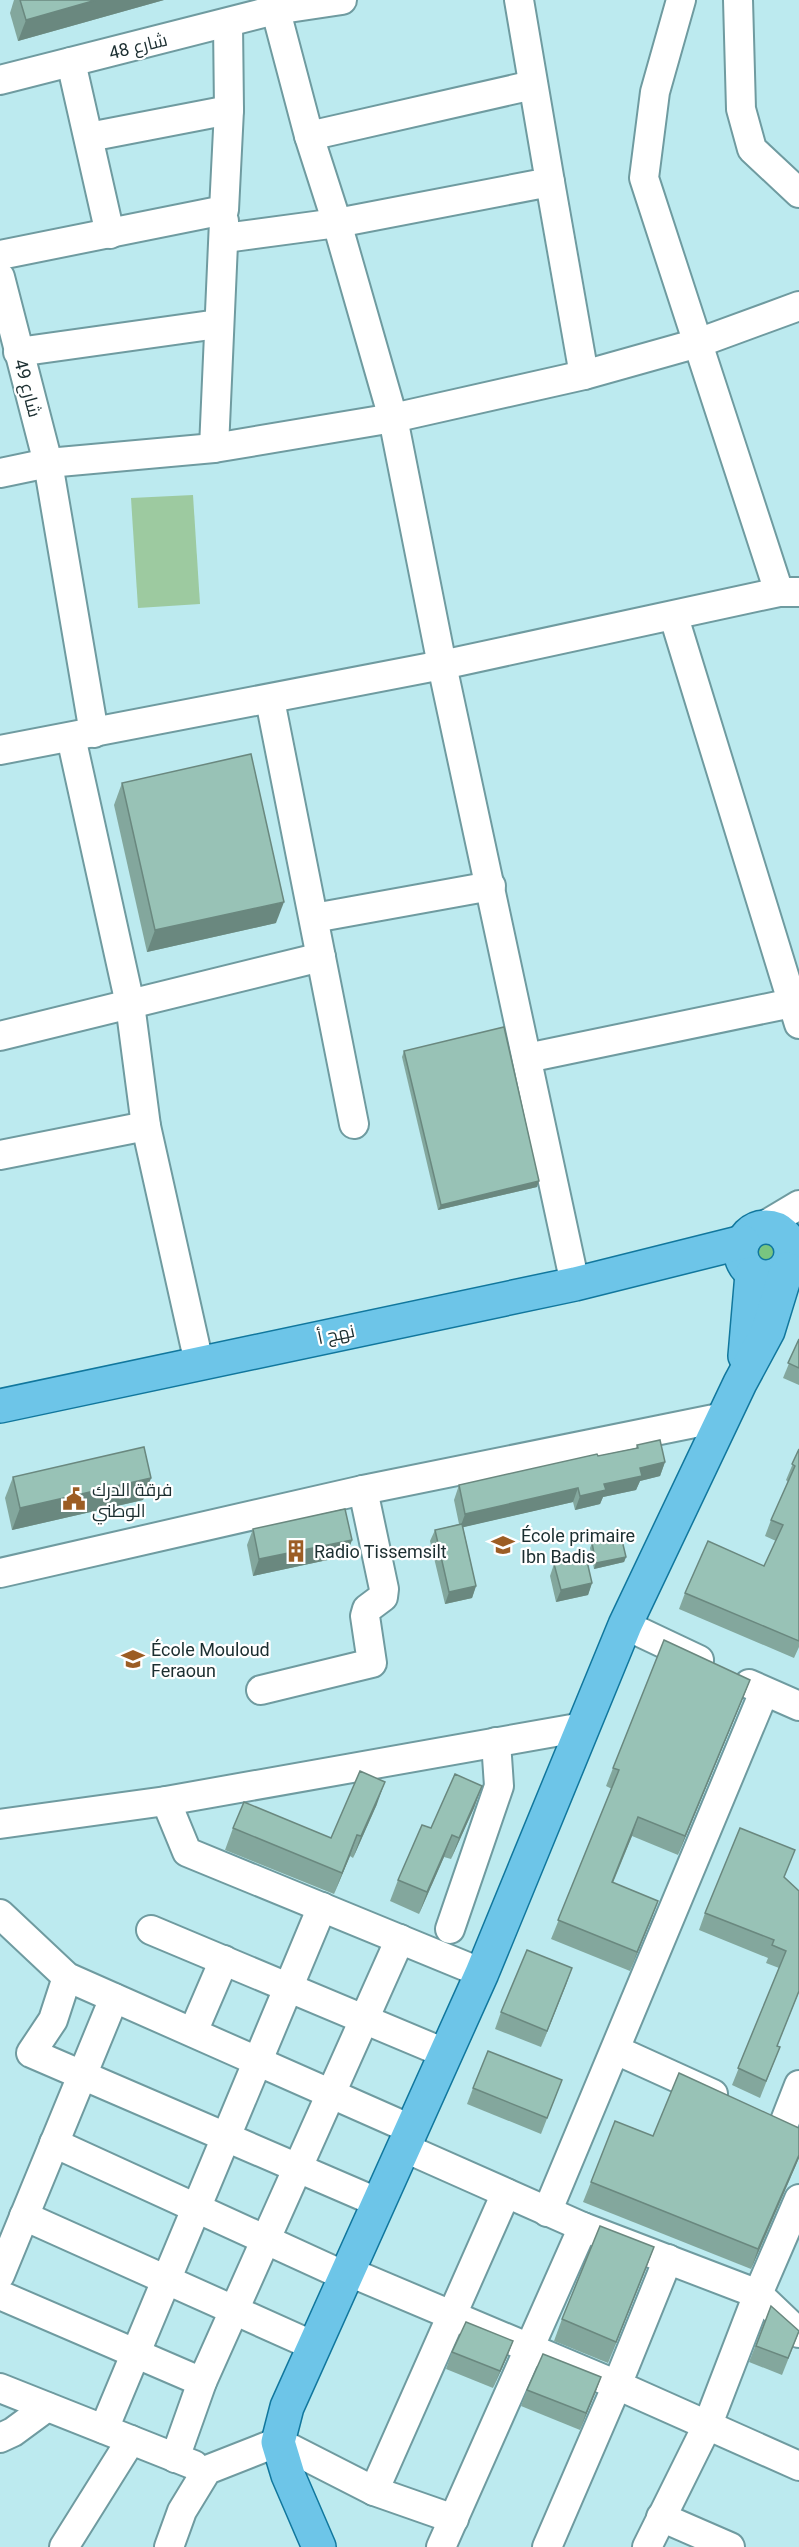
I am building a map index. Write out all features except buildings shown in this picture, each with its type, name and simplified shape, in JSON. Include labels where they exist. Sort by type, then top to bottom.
[{"type":"main road","points":[[319,2547],[288,2475],[278,2442],[287,2407],[483,1973],[625,1625],[723,1417],[768,1331],[793,1256],[791,1246],[784,1234],[770,1227],[751,1263],[747,1346],[740,1383]]},
{"type":"main road","points":[[751,1263],[772,1277],[793,1256]]},
{"type":"main road","name":"نهج أ","points":[[671,1260],[706,1264],[751,1263]]},
{"type":"main road","name":"نهج أ","points":[[0,1406],[575,1284],[671,1260],[751,1263]]},
{"type":"street","name":"شارع 48","points":[[0,80],[228,24],[274,5],[342,0]]},
{"type":"street","points":[[519,0],[584,375]]},
{"type":"street","points":[[0,750],[270,700],[789,592],[698,343],[644,178],[655,92],[681,0]]},
{"type":"street","points":[[738,0],[741,109],[753,149],[799,193]]},
{"type":"street","points":[[274,5],[309,136],[337,223],[393,418],[442,665],[575,1284]]},
{"type":"street","points":[[214,448],[218,324],[225,238],[224,210],[229,110],[228,24]]},
{"type":"street","points":[[71,62],[110,234]]},
{"type":"street","points":[[309,136],[533,85]]},
{"type":"street","points":[[89,137],[229,110]]},
{"type":"street","points":[[225,238],[337,223],[550,182]]},
{"type":"street","points":[[0,255],[224,210]]},
{"type":"street","name":"شارع 49","points":[[0,277],[48,463],[83,735],[130,1004],[146,1126],[199,1363]]},
{"type":"street","points":[[0,473],[48,463],[214,448],[393,418],[584,375],[698,343],[799,306]]},
{"type":"street","points":[[18,352],[218,324]]},
{"type":"street","points":[[527,1058],[796,1014],[674,617]]},
{"type":"street","points":[[270,700],[354,1124]]},
{"type":"street","points":[[314,918],[490,886]]},
{"type":"street","points":[[1,1029],[130,1004],[321,957]]},
{"type":"street","points":[[0,1155],[146,1126]]},
{"type":"street","points":[[751,1263],[799,1205]]},
{"type":"street","points":[[0,1573],[363,1490],[723,1417]]},
{"type":"street","points":[[261,1690],[372,1663],[365,1616],[367,1609],[383,1597],[384,1589],[363,1490]]},
{"type":"street","points":[[625,1625],[764,1692],[799,1706]]},
{"type":"street","points":[[547,2212],[764,1692]]},
{"type":"street","points":[[0,1824],[166,1801],[584,1726]]},
{"type":"street","points":[[450,1929],[499,1786],[496,1742]]},
{"type":"street","points":[[166,1801],[187,1852],[483,1973]]},
{"type":"street","points":[[104,2429],[322,1907]]},
{"type":"street","points":[[5,1929],[67,1977],[331,2094],[507,2193],[584,2227],[758,2294],[799,2333]]},
{"type":"street","points":[[151,1930],[447,2054]]},
{"type":"street","points":[[176,2458],[202,2382],[400,1939]]},
{"type":"street","points":[[193,2032],[224,1960]]},
{"type":"street","points":[[67,1977],[53,2020],[31,2053],[379,2203]]},
{"type":"street","points":[[0,2275],[13,2226],[54,2143],[114,1998]]},
{"type":"street","points":[[616,2050],[771,2121],[799,2085]]},
{"type":"street","points":[[54,2143],[265,2240],[451,2314],[708,2424],[799,2466]]},
{"type":"street","points":[[374,2492],[451,2314],[507,2193]]},
{"type":"street","points":[[647,2547],[708,2424],[758,2294],[799,2199]]},
{"type":"street","points":[[13,2226],[166,2280],[314,2346]]},
{"type":"street","points":[[441,2547],[584,2227]]},
{"type":"street","points":[[547,2547],[668,2259]]},
{"type":"street","points":[[0,2295],[202,2382]]},
{"type":"street","points":[[0,2388],[207,2470]]},
{"type":"street","points":[[0,2438],[13,2432],[47,2407]]},
{"type":"street","points":[[64,2547],[131,2440]]},
{"type":"street","points":[[169,2547],[182,2511],[207,2470],[278,2442],[374,2492],[454,2519]]},
{"type":"street","points":[[661,2517],[730,2547]]},
{"type":"green space","points":[[193,495],[200,604],[138,608],[131,498]]},
{"type":"green space","points":[[766,1240],[776,1244],[780,1254],[776,1264],[766,1268],[756,1264],[752,1254],[756,1244]]},
{"type":"place","name":"فرقة الدرك الوطني","points":[[74,1499]]},
{"type":"place","name":"École primaire Ibn Badis","points":[[503,1545]]},
{"type":"place","name":"Radio Tissemsilt","points":[[296,1551]]},
{"type":"place","name":"École Mouloud Feraoun","points":[[133,1659]]}]
